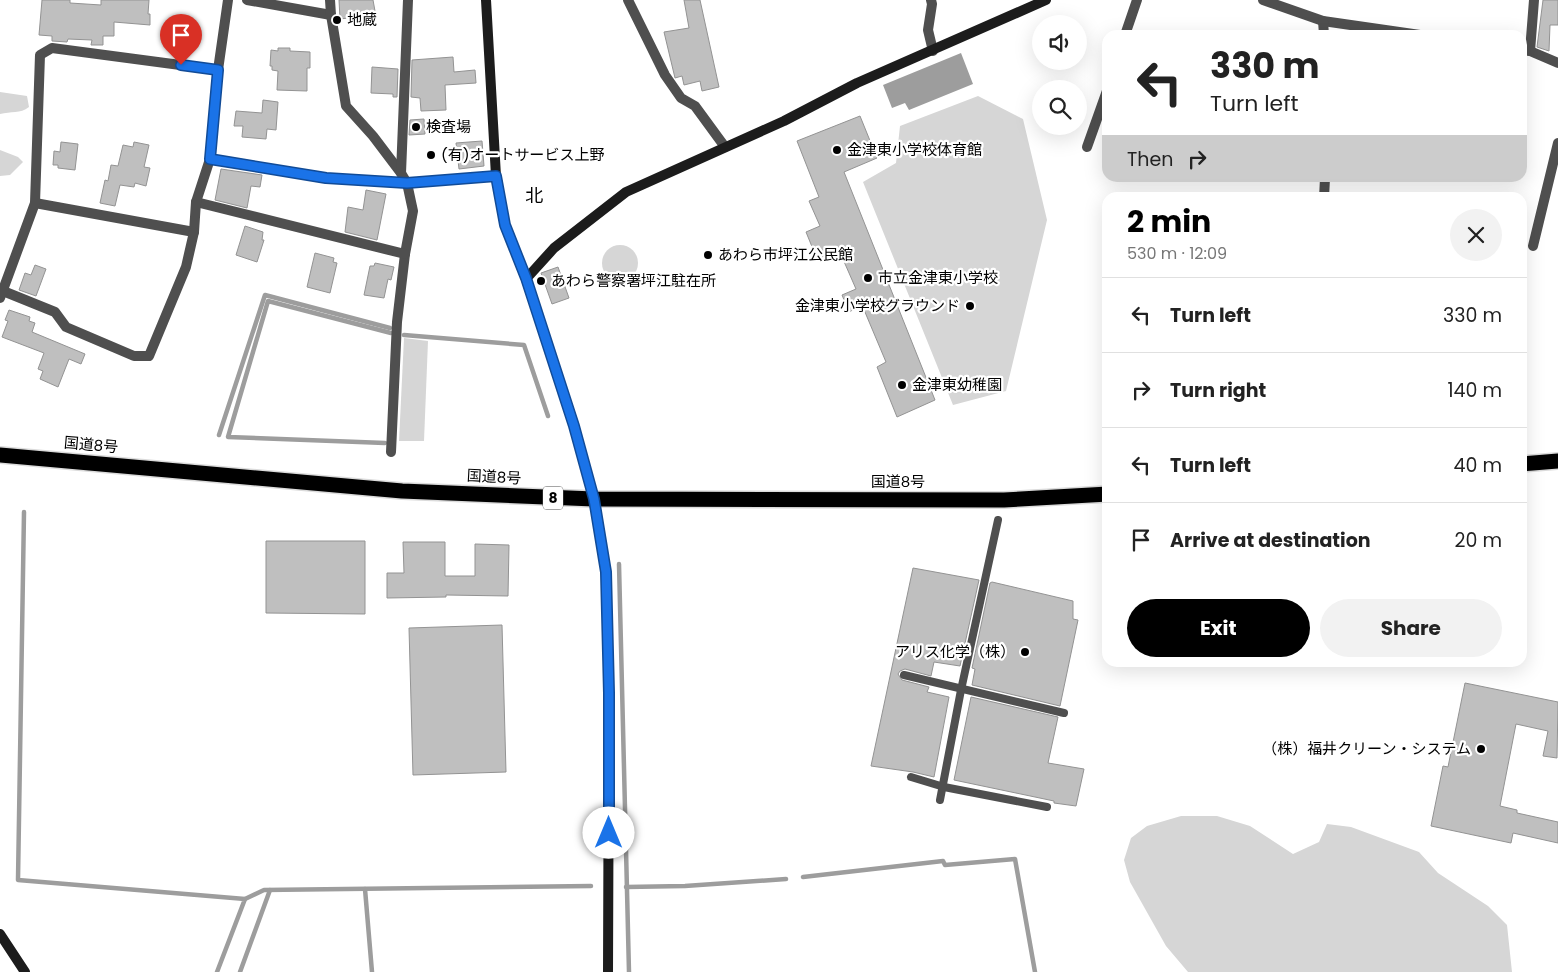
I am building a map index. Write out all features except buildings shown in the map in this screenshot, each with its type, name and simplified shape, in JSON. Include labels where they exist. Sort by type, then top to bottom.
[{"type":"highway","name":"国道8号","points":[[0,455],[402,491],[594,499],[1004,500],[1102,494]]},
{"type":"highway","points":[[1527,464],[1558,461]]},
{"type":"street","points":[[218,70],[52,48],[40,55],[35,203],[1,295],[55,312],[66,327],[134,356],[149,356],[186,267],[194,232],[196,202],[210,159],[218,70],[228,0]]},
{"type":"street","points":[[246,0],[330,15]]},
{"type":"street","points":[[330,0],[330,15],[346,106],[373,136],[407,183],[413,211],[405,254],[397,322],[391,452]]},
{"type":"street","points":[[400,173],[408,0]]},
{"type":"street","points":[[486,0],[496,176],[505,225],[526,278],[574,426],[594,499],[606,572],[609,693],[608,972]]},
{"type":"street","points":[[628,0],[665,75],[681,98],[695,106],[725,147]]},
{"type":"street","points":[[930,0],[932,4],[928,30],[933,51]]},
{"type":"street","points":[[526,278],[554,248],[626,192],[784,121],[857,83],[1045,0]]},
{"type":"street","points":[[1127,30],[1137,0]]},
{"type":"street","points":[[1263,0],[1323,21],[1385,30]]},
{"type":"street","points":[[1527,45],[1534,0]]},
{"type":"street","points":[[1323,21],[1324,30]]},
{"type":"street","points":[[1527,51],[1558,63]]},
{"type":"street","points":[[1088,147],[1102,106]]},
{"type":"street","points":[[1533,246],[1558,143]]},
{"type":"street","points":[[210,159],[326,178],[407,183],[496,176]]},
{"type":"street","points":[[196,202],[405,254]]},
{"type":"street","points":[[35,203],[194,232]]},
{"type":"street","points":[[0,934],[26,972]]},
{"type":"lane","points":[[940,800],[961,690],[998,520]]},
{"type":"lane","points":[[904,675],[1064,713]]},
{"type":"lane","points":[[911,777],[944,787],[1048,807]]},
{"type":"shaded area","points":[[961,53],[973,84],[909,110],[905,103],[892,108],[883,85]]},
{"type":"shaded area","points":[[0,92],[27,96],[29,107],[19,112],[0,114]]},
{"type":"shaded area","name":"金津東小学校グラウンド","points":[[978,96],[1023,119],[1047,220],[1006,391],[953,405],[863,182],[896,163],[900,126]]},
{"type":"shaded area","points":[[0,150],[18,157],[23,162],[10,175],[0,176]]},
{"type":"shaded area","points":[[620,245],[627,246],[633,250],[637,256],[637,270],[633,276],[627,280],[620,281],[613,280],[607,276],[603,270],[602,263],[603,256],[607,250],[613,246]]},
{"type":"shaded area","points":[[404,338],[428,341],[424,441],[399,441]]},
{"type":"shaded area","points":[[1181,816],[1217,816],[1250,826],[1293,854],[1319,842],[1327,824],[1351,827],[1419,852],[1438,873],[1488,906],[1507,925],[1512,972],[1188,972],[1166,946],[1130,882],[1124,860],[1131,838],[1147,826]]},
{"type":"waterway","points":[[219,435],[265,295],[390,328]]},
{"type":"waterway","points":[[385,443],[228,437],[268,301],[391,333]]},
{"type":"waterway","points":[[404,335],[524,345],[548,416]]},
{"type":"waterway","points":[[24,512],[18,880],[245,899],[217,972]]},
{"type":"waterway","points":[[619,564],[629,972]]},
{"type":"waterway","points":[[803,877],[943,861],[945,865],[1015,859],[1035,972]]},
{"type":"waterway","points":[[626,887],[685,886],[786,879]]},
{"type":"waterway","points":[[245,899],[264,890],[591,886]]},
{"type":"waterway","points":[[365,889],[372,972]]},
{"type":"waterway","points":[[240,972],[270,890]]},
{"type":"place","name":"地蔵","points":[[337,20]]},
{"type":"place","name":"検査場","points":[[416,127]]},
{"type":"place","name":"金津東小学校体育館","points":[[837,150]]},
{"type":"place","name":"(有)オートサービス上野","points":[[431,155]]},
{"type":"place","name":"あわら市坪江公民館","points":[[708,255]]},
{"type":"place","name":"市立金津東小学校","points":[[868,278]]},
{"type":"place","name":"あわら警察署坪江駐在所","points":[[541,281]]},
{"type":"place","name":"金津東小学校グラウンド","points":[[970,306]]},
{"type":"place","name":"金津東幼稚園","points":[[902,385]]},
{"type":"place","name":"アリス化学（株）","points":[[1025,652]]},
{"type":"place","name":"（株）福井クリーン・システム","points":[[1481,749]]},
{"type":"district","name":"北","points":[[534,196]]},
{"type":"route","points":[[181,65],[218,70],[210,159],[326,178],[407,183],[496,176],[505,225],[526,278],[574,426],[594,499],[606,572],[609,693],[609,833]]}]
